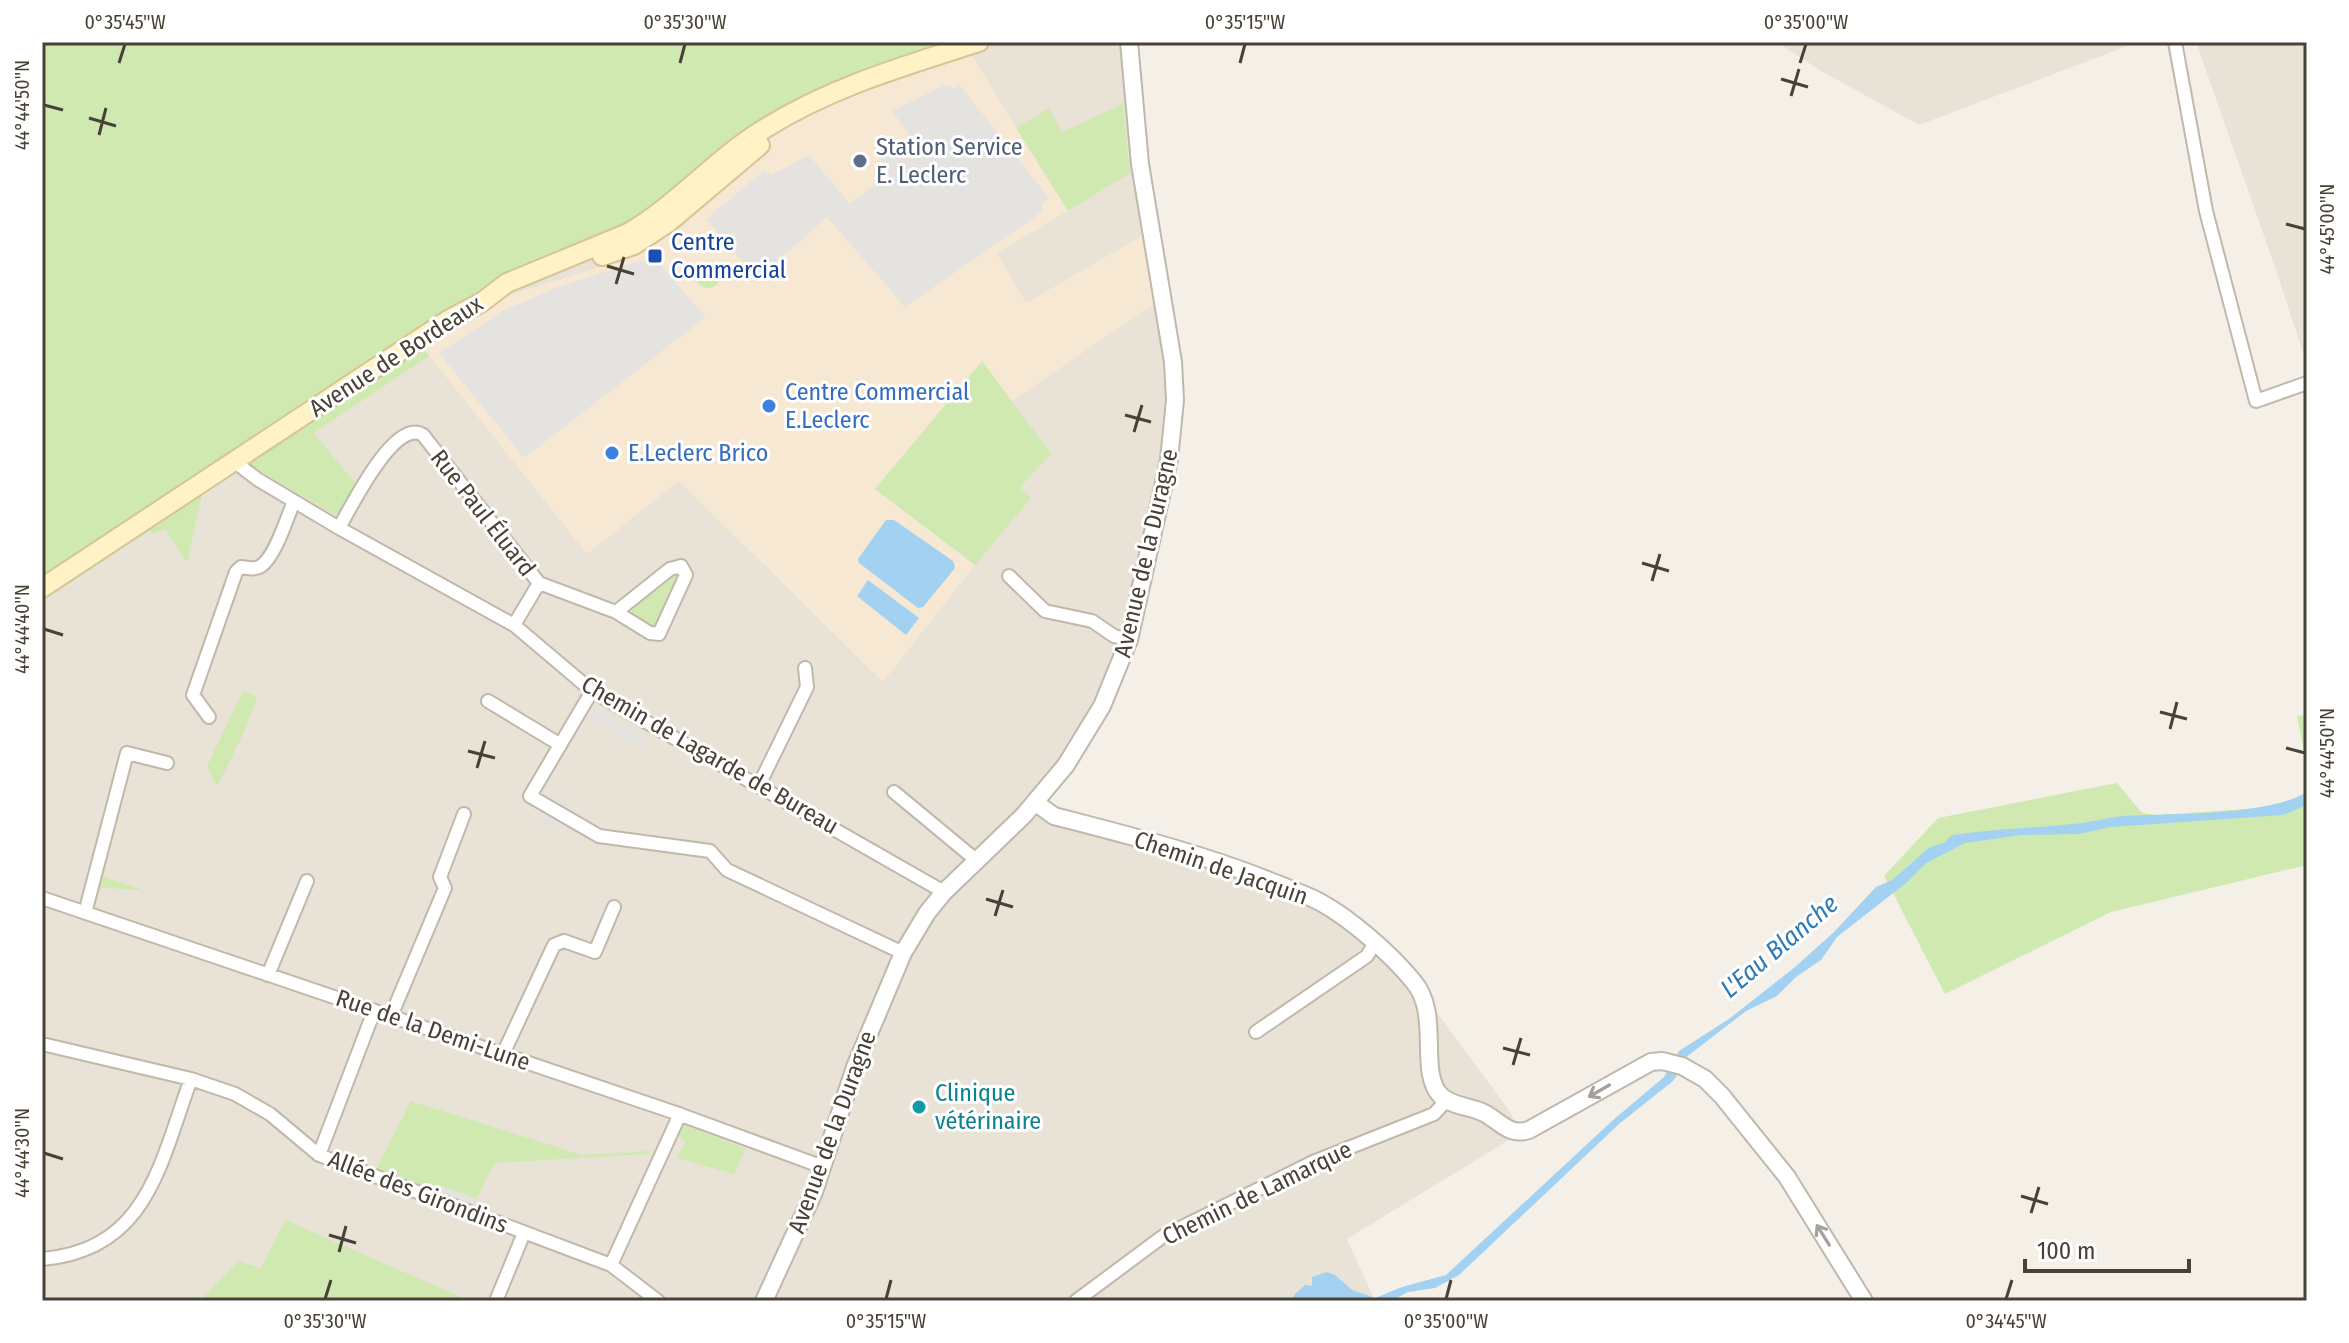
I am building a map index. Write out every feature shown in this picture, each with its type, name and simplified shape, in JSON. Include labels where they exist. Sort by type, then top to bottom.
[{"type":"main road","points":[[863,80],[979,42]]},
{"type":"main road","name":"Avenue de Bordeaux","points":[[482,302],[507,283],[644,224],[754,135],[826,94],[863,80]]},
{"type":"main road","name":"Avenue de Bordeaux","points":[[42,588],[448,320],[541,276],[634,245],[669,222],[745,156],[802,112],[863,80]]},
{"type":"street","name":"Avenue de la Duragne","points":[[764,1301],[804,1215],[855,1067],[903,953],[944,892],[1036,803],[1066,765],[1102,706],[1129,640],[1169,460],[1175,400],[1173,362],[1140,164],[1129,42]]},
{"type":"street","points":[[2175,42],[2206,211],[2256,401],[2307,383]]},
{"type":"street","name":"Rue Paul Éluard","points":[[339,528],[389,449],[408,432],[416,431],[423,435],[539,583],[616,612],[650,633],[659,634],[686,575],[681,566],[670,569],[616,612]]},
{"type":"street","name":"Chemin de Lagarde de Bureau","points":[[235,462],[241,469],[339,528],[514,625],[592,691],[944,892]]},
{"type":"street","points":[[209,717],[193,695],[236,572],[241,567],[262,565],[270,557],[294,501]]},
{"type":"street","points":[[1009,576],[1045,611],[1092,621],[1114,636],[1129,640]]},
{"type":"street","name":"Rue Paul Éluard","points":[[514,625],[539,583]]},
{"type":"street","points":[[759,785],[807,687],[805,668]]},
{"type":"street","points":[[592,691],[530,796],[599,836],[710,851],[727,870],[903,953]]},
{"type":"street","points":[[488,701],[559,744]]},
{"type":"street","points":[[85,913],[127,753],[167,763]]},
{"type":"street","points":[[894,792],[976,860]]},
{"type":"street","name":"Chemin de Jacquin","points":[[1036,803],[1054,816],[1193,854],[1305,895],[1336,913],[1413,980],[1423,996],[1430,1029],[1430,1075],[1438,1092],[1447,1100]]},
{"type":"street","points":[[391,1016],[445,888],[440,877],[464,814]]},
{"type":"street","points":[[268,975],[307,881]]},
{"type":"street","name":"Rue de la Demi-Lune","points":[[42,898],[680,1114],[823,1167]]},
{"type":"street","points":[[503,1054],[554,945],[564,941],[595,952],[614,907]]},
{"type":"street","points":[[1256,1032],[1367,956],[1374,944]]},
{"type":"street","points":[[319,1155],[374,1011]]},
{"type":"street","name":"Allée des Girondins","points":[[42,1044],[191,1079],[235,1094],[258,1107],[319,1155],[611,1265],[658,1301]]},
{"type":"street","points":[[1447,1100],[1481,1111],[1509,1130],[1522,1132],[1646,1064],[1655,1061],[1676,1064],[1714,1087],[1787,1177],[1864,1301]]},
{"type":"street","points":[[42,1259],[92,1248],[120,1230],[145,1197],[191,1079]]},
{"type":"street","name":"Chemin de Lamarque","points":[[1076,1301],[1162,1237],[1313,1162],[1434,1114],[1447,1100]]},
{"type":"street","points":[[611,1265],[680,1114]]},
{"type":"street","points":[[496,1301],[524,1233]]},
{"type":"shaded area","points":[[979,42],[1129,42],[1175,400],[1122,662],[1036,803],[1305,895],[1413,980],[1522,1132],[1347,1239],[1375,1301],[364,1301],[238,1261],[200,1301],[42,1301],[42,588],[448,320],[745,156],[802,112]]},
{"type":"shaded area","points":[[1777,42],[2138,42],[1919,125],[1821,71]]},
{"type":"shaded area","points":[[2196,42],[2307,42],[2307,365],[2276,270]]},
{"type":"shaded area","points":[[969,51],[1068,211],[997,253],[1026,303],[1142,236],[1154,304],[1012,401],[982,362],[875,489],[975,565],[883,682],[679,481],[587,554],[424,349],[510,295],[634,256],[761,145],[808,114],[876,83]]},
{"type":"shaded area","points":[[959,84],[1049,198],[1042,204],[1042,212],[905,307],[827,217],[758,279],[706,219],[765,170],[771,175],[809,155],[850,204],[888,173],[878,156],[894,143],[906,159],[919,148],[892,111],[945,85],[954,88]]},
{"type":"shaded area","points":[[656,260],[706,317],[524,458],[439,353],[501,312],[553,289],[639,261]]},
{"type":"shaded area","points":[[598,709],[647,739],[642,748],[592,718]]},
{"type":"shaded area","points":[[554,794],[583,811],[576,823],[568,819],[562,830],[541,818]]},
{"type":"shaded area","points":[[438,1185],[476,1199],[473,1209],[433,1194]]},
{"type":"green space","points":[[42,42],[979,42],[802,112],[634,245],[541,276],[500,295],[42,588]]},
{"type":"green space","points":[[1123,104],[1130,173],[1068,211],[1016,128],[1049,108],[1062,132]]},
{"type":"green space","points":[[708,264],[719,271],[720,276],[713,287],[708,288],[697,281],[696,276],[703,265]]},
{"type":"green space","points":[[424,349],[429,356],[314,433],[356,484],[340,514],[337,516],[258,470],[251,472],[250,462]]},
{"type":"green space","points":[[982,361],[1051,454],[1020,487],[1031,498],[975,565],[875,489]]},
{"type":"green space","points":[[202,494],[187,563],[165,529],[152,534],[149,528]]},
{"type":"green space","points":[[675,572],[679,577],[657,625],[632,615],[632,605]]},
{"type":"green space","points":[[243,691],[257,697],[246,728],[218,785],[207,766]]},
{"type":"green space","points":[[2307,715],[2307,767],[2297,716]]},
{"type":"green space","points":[[2117,783],[2142,813],[2157,815],[2307,805],[2307,865],[2111,912],[1945,994],[1884,876],[1938,818]]},
{"type":"green space","points":[[99,875],[146,891],[97,887]]},
{"type":"green space","points":[[411,1101],[582,1155],[651,1151],[649,1154],[495,1163],[476,1199],[439,1185],[433,1194],[375,1172]]},
{"type":"green space","points":[[680,1123],[746,1149],[734,1174],[677,1158],[686,1141],[675,1134]]},
{"type":"green space","points":[[285,1220],[470,1301],[200,1301],[238,1261],[261,1268]]},
{"type":"water","points":[[886,520],[894,520],[953,561],[955,568],[923,607],[918,608],[859,563],[858,559]]},
{"type":"water","points":[[868,580],[919,618],[906,635],[857,596]]},
{"type":"water","points":[[2307,792],[2307,805],[2283,815],[2111,827],[2079,834],[2021,835],[1965,843],[1926,863],[1906,883],[1837,937],[1821,960],[1796,977],[1777,996],[1746,1011],[1680,1062],[1679,1072],[1673,1081],[1619,1124],[1459,1275],[1435,1288],[1408,1292],[1391,1301],[1292,1301],[1305,1285],[1312,1286],[1312,1277],[1327,1272],[1352,1290],[1375,1298],[1446,1275],[1664,1077],[1679,1051],[1729,1019],[1795,967],[1834,932],[1876,887],[1892,880],[1930,847],[1944,843],[1952,835],[2124,816],[2245,809],[2290,800]]},
{"type":"place","name":"Station Service E. Leclerc","points":[[860,161]]},
{"type":"place","name":"Centre Commercial","points":[[655,256]]},
{"type":"place","name":"Centre Commercial E.Leclerc","points":[[769,406]]},
{"type":"place","name":"E.Leclerc Brico","points":[[612,453]]},
{"type":"place","name":"Clinique vétérinaire","points":[[919,1107]]},
{"type":"water label","name":"L'Eau Blanche","points":[[1779,946]]}]
